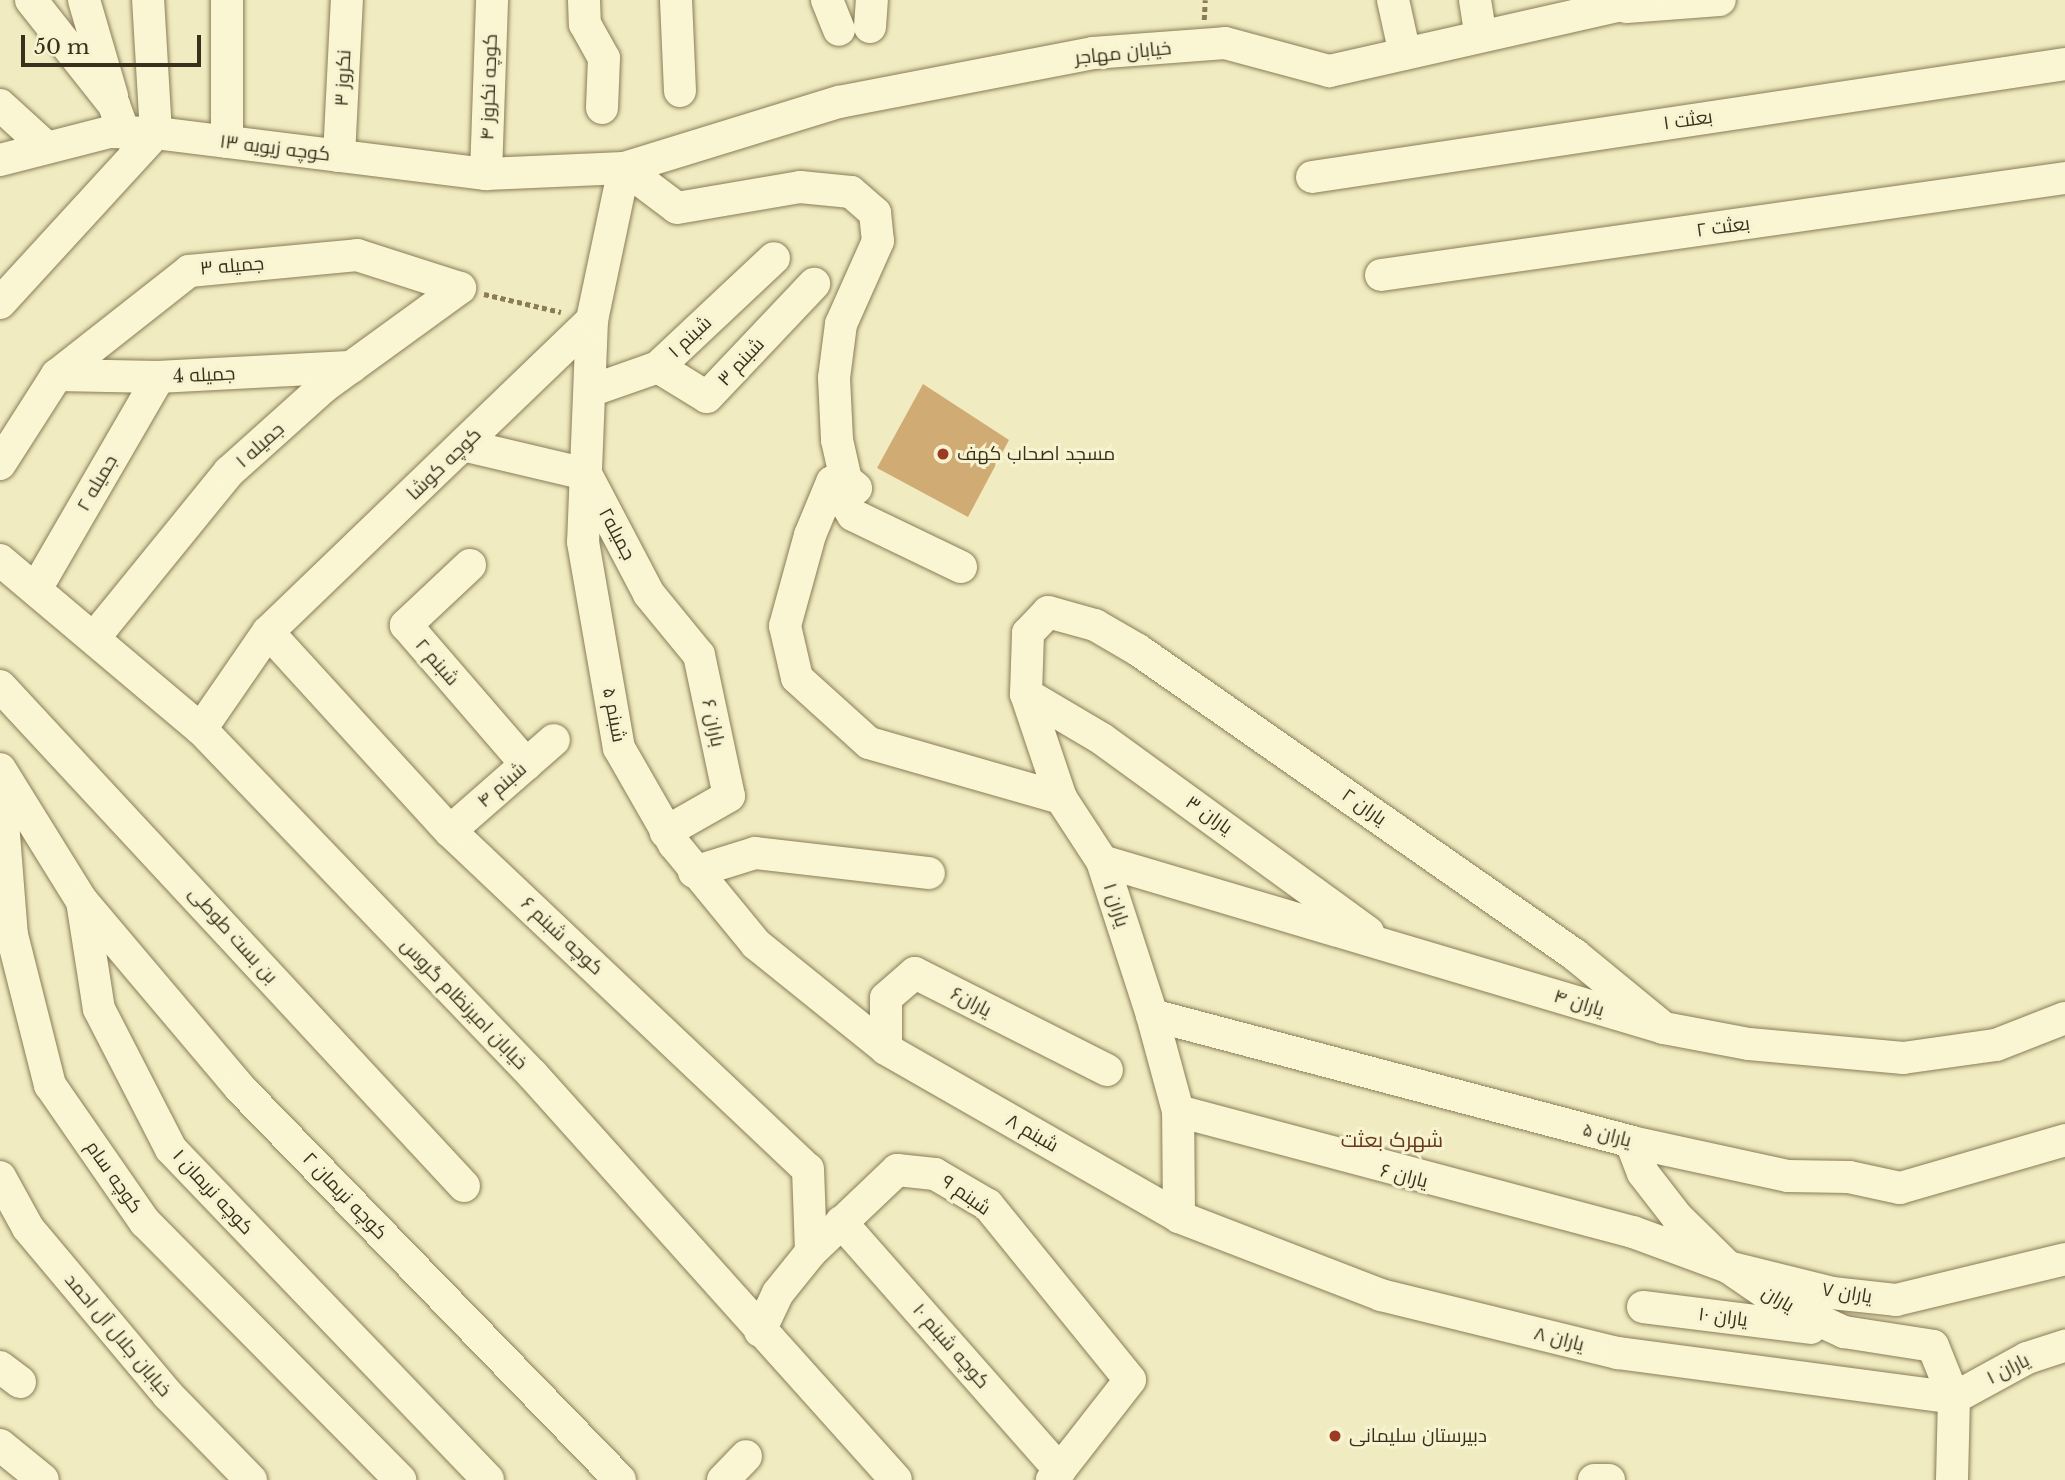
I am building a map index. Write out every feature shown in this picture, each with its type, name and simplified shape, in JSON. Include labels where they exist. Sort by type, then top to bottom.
[{"type":"street","points":[[31,0],[119,119]]},
{"type":"street","points":[[84,0],[119,119]]},
{"type":"street","points":[[0,303],[156,133],[148,0]]},
{"type":"street","points":[[227,0],[227,142]]},
{"type":"street","name":"نکروز ۳","points":[[339,156],[347,0]]},
{"type":"street","name":"کوچه نکروز ۴","points":[[486,174],[492,0]]},
{"type":"street","points":[[584,0],[585,24],[604,58],[602,108]]},
{"type":"street","points":[[676,0],[680,91]]},
{"type":"street","points":[[827,0],[839,30]]},
{"type":"street","points":[[1393,0],[1405,54]]},
{"type":"street","points":[[1475,0],[1481,36]]},
{"type":"street","name":"خیابان مهاجر","points":[[624,168],[839,102],[1093,53],[1225,43],[1329,71],[1586,9],[1720,0]]},
{"type":"street","name":"بعثت ۱","points":[[1311,177],[2065,64]]},
{"type":"street","points":[[0,105],[46,147]]},
{"type":"street","name":"کوچه زیویه ۱۳","points":[[0,160],[46,147],[119,119],[156,133],[486,174],[624,168]]},
{"type":"street","points":[[592,320],[624,168],[677,208],[800,187],[851,192],[874,212],[878,241],[841,324],[834,378],[837,440],[846,480],[856,488]]},
{"type":"street","name":"بعثت ۲","points":[[1381,275],[2065,178]]},
{"type":"street","name":"جمیله ۳","points":[[0,464],[57,374],[188,271],[357,255],[460,288]]},
{"type":"street","name":"شبنم ۱","points":[[590,391],[658,367],[774,258]]},
{"type":"street","name":"شبنم ۳","points":[[658,367],[708,397],[814,284]]},
{"type":"street","name":"جمیله ۱","points":[[94,638],[229,472],[352,367],[460,288]]},
{"type":"street","name":"شبنم ۵","points":[[592,320],[583,542],[619,748],[666,832],[694,872],[756,944],[886,1049]]},
{"type":"street","name":"کوچه کوشا","points":[[201,729],[268,632],[592,320]]},
{"type":"street","name":"جمیله 4","points":[[57,374],[159,377],[352,367]]},
{"type":"street","name":"جمیله ۲","points":[[36,589],[159,377]]},
{"type":"street","points":[[463,445],[586,474]]},
{"type":"street","name":"جمیله۲","points":[[586,474],[649,594]]},
{"type":"street","points":[[961,567],[853,515],[832,482],[810,535],[785,626],[797,678],[869,743],[1060,798]]},
{"type":"street","name":"خیابان امیرنظام گروس","points":[[0,560],[201,729],[532,1074],[896,1480]]},
{"type":"street","name":"شبنم ۲","points":[[470,565],[405,625],[526,764]]},
{"type":"street","name":"باران ۶","points":[[649,594],[699,655],[729,796],[666,832]]},
{"type":"street","name":"یاران ۱","points":[[1048,612],[1028,633],[1026,694],[1060,798],[1102,861],[1152,1015],[1178,1111],[1179,1217]]},
{"type":"street","name":"یاران ۲","points":[[1048,612],[1095,625],[1138,650],[1575,955],[1664,1028]]},
{"type":"street","name":"کوچه شبنم ۶","points":[[268,632],[450,831],[808,1169],[811,1252]]},
{"type":"street","name":"بن بست طوطی","points":[[0,686],[464,1186]]},
{"type":"street","name":"یاران ۳","points":[[1026,694],[1102,739],[1385,946]]},
{"type":"street","name":"شبنم ۴","points":[[450,831],[554,740]]},
{"type":"street","name":"کوچه نریمان ۱","points":[[0,769],[82,901],[99,1009],[171,1149],[488,1480]]},
{"type":"street","name":"کوچه سام","points":[[0,784],[12,935],[50,1085],[145,1222],[400,1480]]},
{"type":"street","points":[[694,872],[755,853],[929,873]]},
{"type":"street","name":"یاران ۴","points":[[1102,861],[1664,1028],[1749,1044],[1903,1058],[1996,1045],[2065,1018]]},
{"type":"street","name":"کوچه نریمان ۲","points":[[82,901],[240,1088],[620,1480]]},
{"type":"street","name":"یاران۶","points":[[886,1049],[886,998],[915,974],[1107,1070]]},
{"type":"street","name":"یاران ۵","points":[[1152,1015],[1631,1142],[1788,1176],[1849,1177],[1900,1188],[2065,1140]]},
{"type":"street","name":"شبنم ۸","points":[[886,1049],[1179,1217]]},
{"type":"street","name":"یاران ۶","points":[[1178,1111],[1633,1232]]},
{"type":"street","name":"یاران","points":[[1631,1142],[1660,1195],[1728,1266],[1779,1302],[1844,1332],[1933,1346],[1954,1398]]},
{"type":"street","name":"شبنم ۹","points":[[760,1331],[778,1293],[811,1252],[897,1170],[935,1174],[988,1205],[1130,1380],[1056,1475]]},
{"type":"street","name":"خیابان جلال آل احمد","points":[[0,1177],[28,1228],[168,1395],[251,1480]]},
{"type":"street","points":[[0,1213],[28,1228]]},
{"type":"street","name":"یاران ۸","points":[[1179,1217],[1381,1295],[1618,1353],[1954,1398]]},
{"type":"street","name":"کوچه شبنم ۱۰","points":[[841,1222],[1056,1475]]},
{"type":"street","name":"یاران ۷","points":[[1633,1232],[1728,1266],[1832,1293],[1896,1300],[2065,1259]]},
{"type":"street","name":"یاران ۱۰","points":[[1643,1307],[1844,1332]]},
{"type":"street","name":"یاران ۱","points":[[1954,1398],[2027,1358],[2065,1346]]},
{"type":"street","points":[[1952,1480],[1954,1398]]},
{"type":"street","points":[[0,1445],[43,1480]]},
{"type":"street","points":[[723,1480],[746,1456]]},
{"type":"path","points":[[460,288],[592,320]]},
{"type":"building","name":"مسجد اصحاب کهف","points":[[923,384],[1009,440],[968,517],[877,468]]},
{"type":"place","name":"مسجد اصحاب کهف","points":[[943,454]]},
{"type":"place","name":"دبیرستان سلیمانی","points":[[1335,1436]]},
{"type":"district","name":"شهرک بعثت","points":[[1392,1140]]}]
